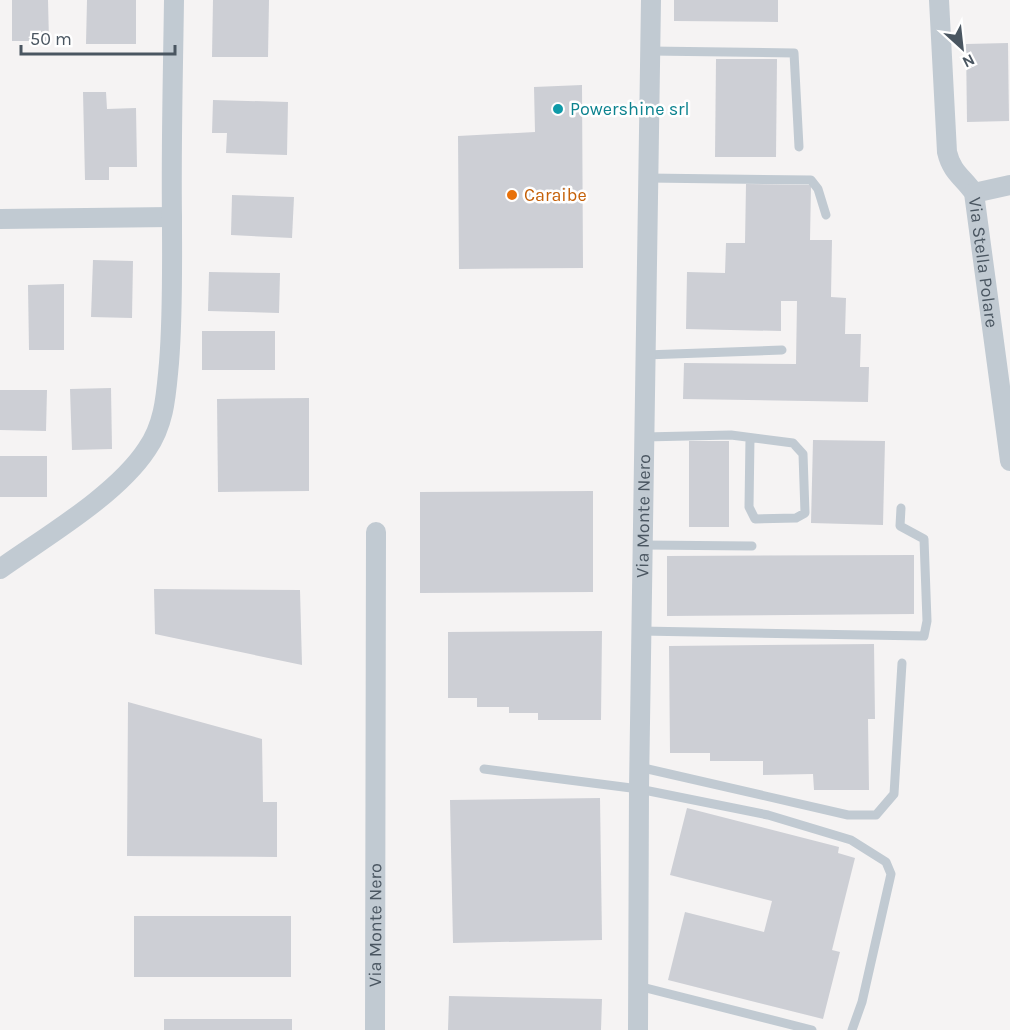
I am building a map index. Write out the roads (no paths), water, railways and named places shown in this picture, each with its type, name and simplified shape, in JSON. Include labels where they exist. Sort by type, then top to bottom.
[{"type":"street","points":[[0,569],[112,488],[138,462],[156,433],[166,404],[173,317],[174,0]]},
{"type":"street","name":"Via Monte Nero","points":[[638,1030],[639,767],[651,0]]},
{"type":"street","name":"Via Stella Polare","points":[[939,0],[947,153],[955,172],[974,193],[1010,461]]},
{"type":"street","points":[[974,193],[1010,184]]},
{"type":"street","points":[[0,219],[172,217]]},
{"type":"street","name":"Via Monte Nero","points":[[375,1030],[376,532]]},
{"type":"lane","points":[[650,51],[794,53],[799,147]]},
{"type":"lane","points":[[648,178],[811,180],[818,189],[826,215]]},
{"type":"lane","points":[[645,355],[782,350]]},
{"type":"lane","points":[[644,436],[731,435],[792,443],[803,454],[805,513],[796,518],[755,519],[749,507],[750,438]]},
{"type":"lane","points":[[641,631],[924,636],[927,621],[924,539],[900,526],[901,508]]},
{"type":"lane","points":[[643,545],[752,546]]},
{"type":"lane","points":[[639,767],[848,815],[876,815],[894,794],[902,663]]},
{"type":"lane","points":[[484,769],[639,789],[768,815],[851,840],[886,862],[891,874],[862,1002],[852,1030]]},
{"type":"lane","points":[[638,986],[812,1030]]},
{"type":"place","name":"Powershine srl","points":[[558,109]]},
{"type":"place","name":"Caraibe","points":[[512,195]]}]
